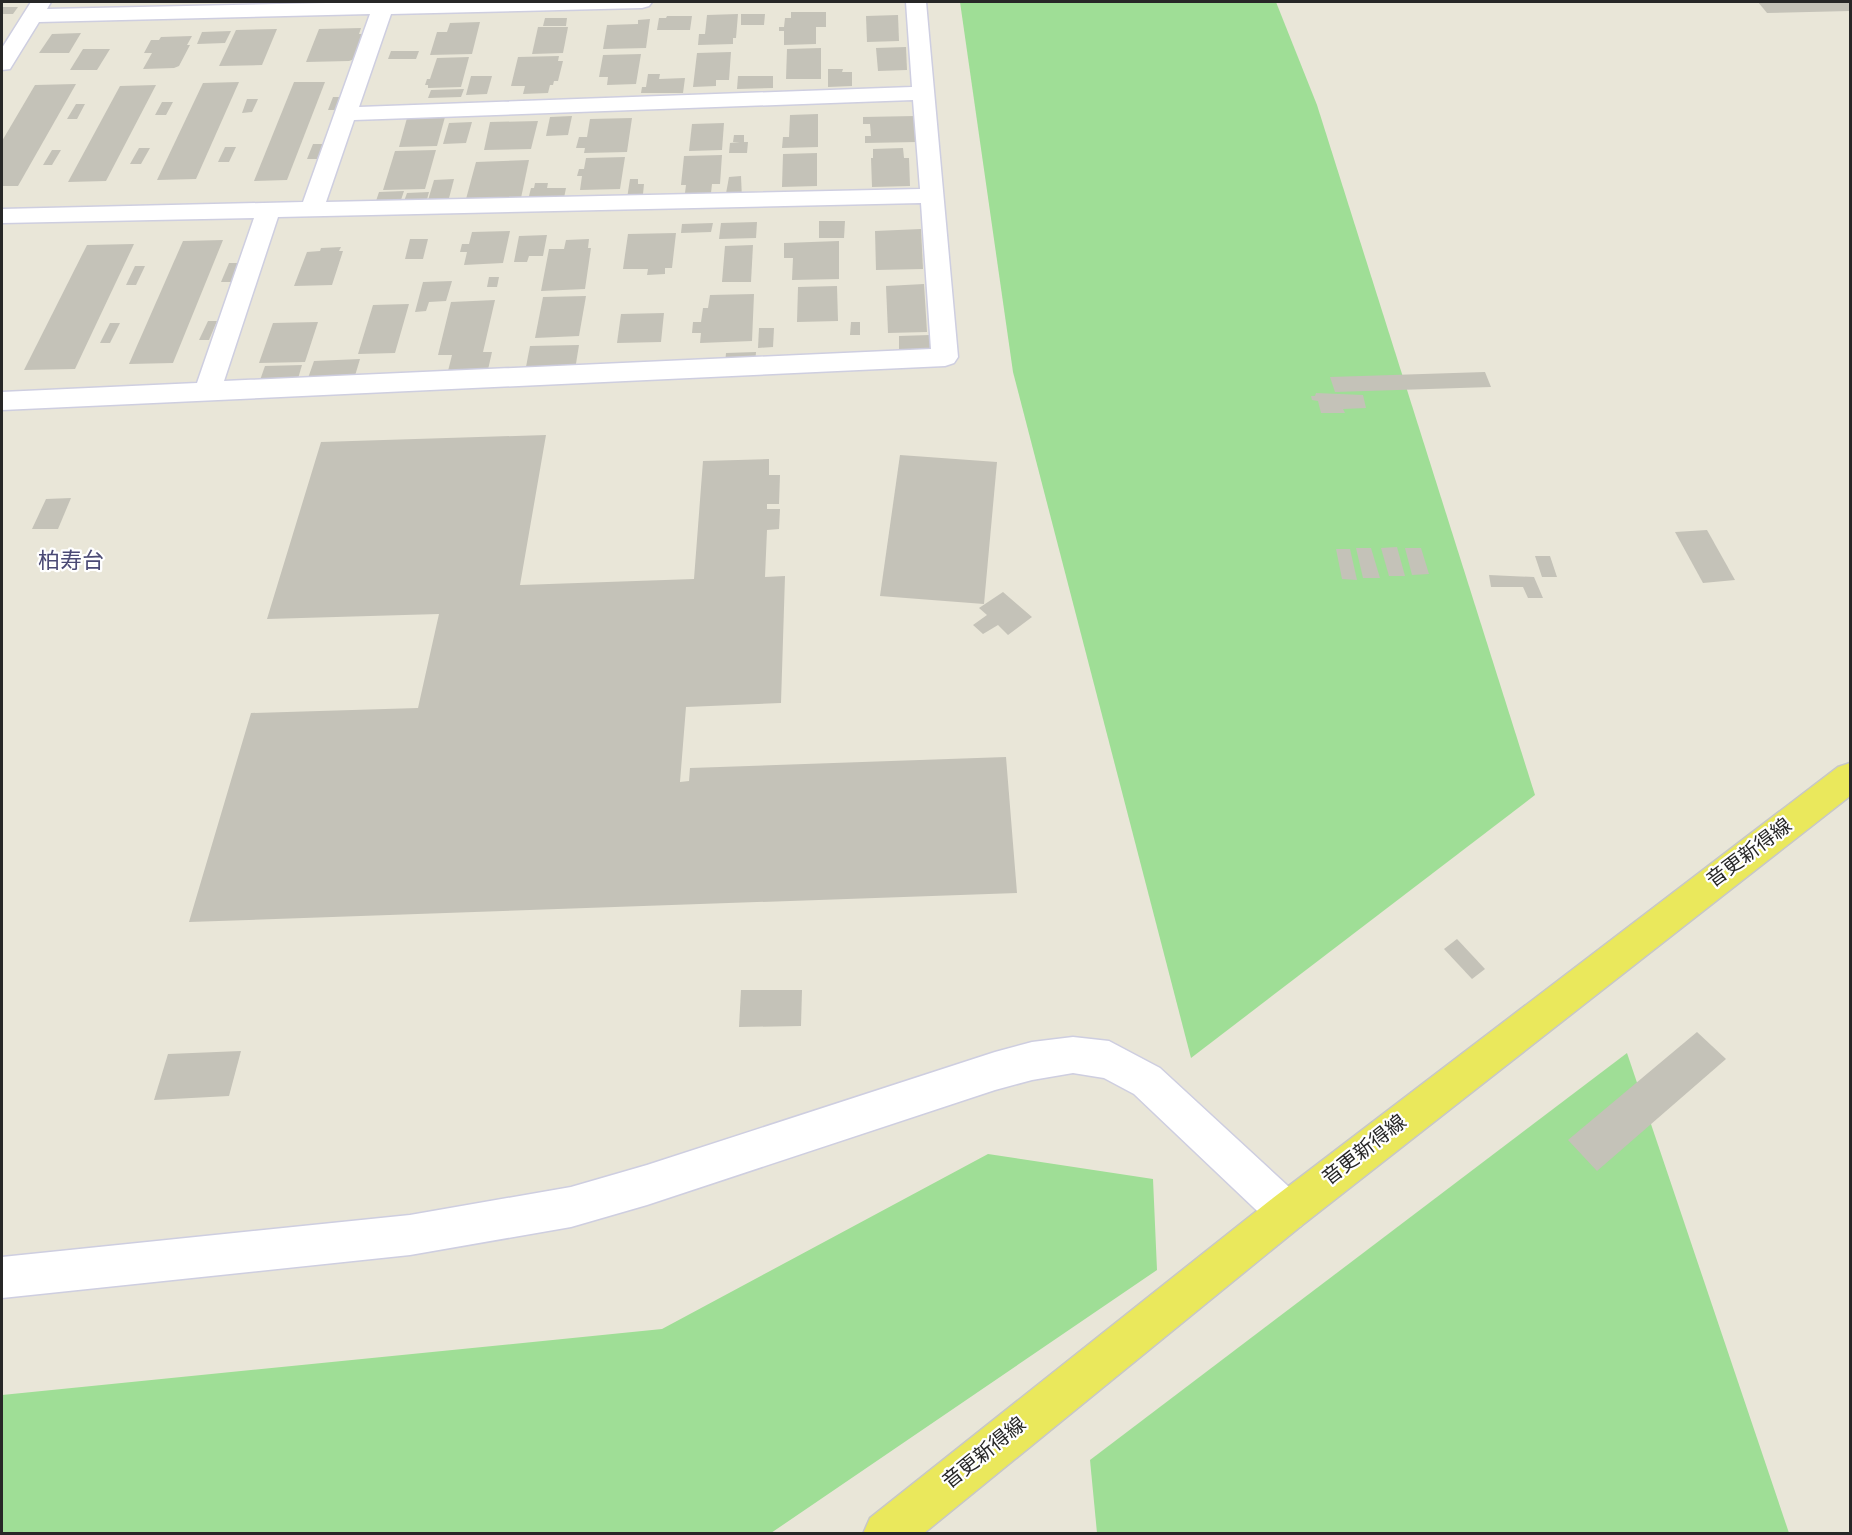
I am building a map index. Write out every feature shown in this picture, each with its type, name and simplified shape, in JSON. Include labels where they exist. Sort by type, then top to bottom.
[{"type":"main road","name":"音更新得線","points":[[886,1533],[1287,1212],[1564,995],[1851,777]]},
{"type":"street","points":[[2,64],[36,9],[642,2]]},
{"type":"street","points":[[2,402],[945,357],[916,2]]},
{"type":"street","points":[[312,209],[384,4]]},
{"type":"street","points":[[345,114],[924,93]]},
{"type":"street","points":[[2,216],[932,196]]},
{"type":"street","points":[[207,392],[269,210]]},
{"type":"street","points":[[2,1278],[410,1235],[571,1207],[647,1185],[995,1071],[1032,1061],[1072,1055],[1109,1060],[1147,1081],[1287,1212]]},
{"type":"green space","points":[[960,2],[1276,2],[1317,105],[1535,795],[1191,1058],[1013,372]]},
{"type":"green space","points":[[1627,1053],[1789,1533],[1097,1533],[1090,1460]]},
{"type":"green space","points":[[988,1154],[1153,1179],[1157,1270],[771,1533],[2,1533],[2,1395],[662,1329]]},
{"type":"building","points":[[1758,2],[1850,2],[1850,11],[1767,13]]},
{"type":"building","points":[[2,7],[18,7],[13,14],[2,14]]},
{"type":"building","points":[[791,12],[826,12],[826,27],[816,27],[816,44],[784,45],[784,31],[779,31],[779,27],[784,27],[785,18],[791,18]]},
{"type":"building","points":[[738,14],[736,38],[733,38],[733,44],[698,45],[699,34],[705,34],[707,15]]},
{"type":"building","points":[[741,14],[765,14],[764,25],[741,25]]},
{"type":"building","points":[[898,15],[899,41],[867,42],[866,16]]},
{"type":"building","points":[[692,16],[690,30],[657,30],[659,18]]},
{"type":"building","points":[[545,18],[567,18],[566,26],[543,26]]},
{"type":"building","points":[[650,19],[646,48],[603,49],[607,25],[638,24],[638,20]]},
{"type":"building","points":[[480,22],[472,54],[430,55],[437,32],[447,32],[450,23]]},
{"type":"building","points":[[538,27],[568,27],[563,53],[532,54]]},
{"type":"building","points":[[361,28],[359,34],[364,34],[355,59],[306,62],[319,29]]},
{"type":"building","points":[[277,29],[262,65],[219,66],[236,30]]},
{"type":"building","points":[[231,31],[225,43],[197,44],[202,32]]},
{"type":"building","points":[[81,33],[69,53],[39,53],[52,34]]},
{"type":"building","points":[[192,36],[179,66],[143,69],[152,53],[144,53],[151,40],[159,40],[161,37]]},
{"type":"building","points":[[906,47],[907,70],[878,71],[876,48]]},
{"type":"building","points":[[821,48],[821,79],[786,79],[787,49]]},
{"type":"building","points":[[83,49],[110,49],[97,70],[70,70]]},
{"type":"building","points":[[391,51],[419,51],[416,59],[388,59]]},
{"type":"building","points":[[731,52],[729,80],[716,80],[716,86],[693,87],[697,53]]},
{"type":"building","points":[[641,54],[636,84],[607,85],[608,77],[599,77],[603,55]]},
{"type":"building","points":[[559,56],[558,61],[563,61],[558,81],[550,85],[548,93],[523,94],[525,86],[511,86],[518,57]]},
{"type":"building","points":[[469,57],[461,87],[428,88],[428,85],[425,85],[427,79],[430,79],[437,58]]},
{"type":"building","points":[[828,69],[843,69],[842,72],[852,72],[852,86],[828,87]]},
{"type":"building","points":[[648,74],[660,74],[659,79],[685,78],[683,93],[641,93],[642,87],[646,87]]},
{"type":"building","points":[[471,76],[492,76],[487,94],[466,95]]},
{"type":"building","points":[[738,76],[773,76],[773,88],[737,89]]},
{"type":"building","points":[[239,82],[196,179],[157,180],[203,83]]},
{"type":"building","points":[[294,82],[325,82],[287,180],[254,181]]},
{"type":"building","points":[[76,84],[18,186],[2,186],[2,141],[35,85]]},
{"type":"building","points":[[156,85],[106,181],[68,182],[120,86]]},
{"type":"building","points":[[464,89],[461,97],[428,98],[431,90]]},
{"type":"building","points":[[333,97],[343,97],[338,110],[328,110]]},
{"type":"building","points":[[247,99],[258,99],[252,112],[242,113]]},
{"type":"building","points":[[162,102],[173,102],[166,115],[155,115]]},
{"type":"building","points":[[76,104],[85,104],[77,119],[67,119]]},
{"type":"building","points":[[818,114],[818,147],[782,148],[783,137],[789,137],[790,115]]},
{"type":"building","points":[[572,116],[568,135],[546,136],[550,117]]},
{"type":"building","points":[[915,116],[917,142],[865,143],[865,136],[871,136],[870,124],[863,124],[863,117]]},
{"type":"building","points":[[445,117],[437,146],[399,147],[407,118]]},
{"type":"building","points":[[632,118],[627,152],[584,153],[585,148],[576,148],[579,137],[587,137],[590,119]]},
{"type":"building","points":[[538,121],[531,149],[484,150],[490,122]]},
{"type":"building","points":[[472,122],[466,143],[443,144],[449,123]]},
{"type":"building","points":[[724,123],[722,150],[689,151],[692,124]]},
{"type":"building","points":[[734,135],[744,135],[744,142],[748,142],[747,153],[729,153],[730,143],[740,142],[733,142]]},
{"type":"building","points":[[313,144],[324,144],[317,159],[307,159]]},
{"type":"building","points":[[225,147],[236,147],[229,162],[218,162]]},
{"type":"building","points":[[139,148],[150,148],[141,164],[130,164]]},
{"type":"building","points":[[903,148],[904,158],[909,158],[910,186],[872,187],[873,149]]},
{"type":"building","points":[[52,150],[61,150],[52,165],[43,165]]},
{"type":"building","points":[[436,150],[425,189],[383,190],[395,151]]},
{"type":"building","points":[[817,153],[817,186],[782,187],[783,154]]},
{"type":"building","points":[[722,155],[720,184],[712,184],[711,193],[685,193],[686,185],[681,185],[684,156]]},
{"type":"building","points":[[625,157],[620,189],[580,190],[582,176],[577,176],[579,169],[584,169],[586,158]]},
{"type":"building","points":[[529,160],[521,198],[466,199],[476,162]]},
{"type":"building","points":[[741,176],[742,199],[725,199],[729,177]]},
{"type":"building","points":[[454,179],[447,206],[426,207],[434,180]]},
{"type":"building","points":[[630,179],[638,179],[638,184],[644,184],[642,204],[626,205]]},
{"type":"building","points":[[535,183],[548,183],[547,188],[566,188],[563,203],[527,204],[531,188],[534,188]]},
{"type":"building","points":[[404,191],[399,206],[374,207],[379,192]]},
{"type":"building","points":[[429,192],[425,207],[402,207],[407,193]]},
{"type":"building","points":[[819,221],[845,221],[844,238],[819,238]]},
{"type":"building","points":[[757,222],[756,238],[719,239],[721,223]]},
{"type":"building","points":[[713,223],[711,232],[681,233],[682,224]]},
{"type":"building","points":[[921,229],[923,269],[876,270],[875,231]]},
{"type":"building","points":[[510,231],[503,263],[464,265],[467,252],[460,252],[462,244],[469,244],[472,232]]},
{"type":"building","points":[[676,233],[672,268],[665,268],[665,274],[647,275],[648,269],[623,269],[628,234]]},
{"type":"building","points":[[547,235],[543,256],[529,256],[527,262],[514,262],[519,236]]},
{"type":"building","points":[[410,239],[428,239],[423,259],[405,259]]},
{"type":"building","points":[[589,239],[588,248],[591,248],[585,289],[541,291],[549,249],[564,249],[566,240]]},
{"type":"building","points":[[223,240],[173,363],[129,364],[183,241]]},
{"type":"building","points":[[839,241],[839,279],[792,280],[793,258],[784,258],[784,243]]},
{"type":"building","points":[[134,244],[75,369],[24,370],[87,245]]},
{"type":"building","points":[[753,245],[751,282],[722,282],[725,246]]},
{"type":"building","points":[[341,247],[339,251],[343,251],[332,285],[294,286],[307,252],[320,251],[321,248]]},
{"type":"building","points":[[229,263],[239,263],[231,282],[221,282]]},
{"type":"building","points":[[135,266],[145,266],[136,285],[126,285]]},
{"type":"building","points":[[489,277],[499,277],[497,287],[487,287]]},
{"type":"building","points":[[452,281],[446,301],[429,302],[426,311],[415,312],[423,282]]},
{"type":"building","points":[[924,284],[927,332],[888,333],[886,286]]},
{"type":"building","points":[[837,286],[838,321],[797,322],[798,287]]},
{"type":"building","points":[[754,294],[752,341],[700,343],[701,333],[692,333],[693,322],[701,322],[703,308],[708,308],[710,295]]},
{"type":"building","points":[[586,296],[579,336],[535,338],[543,297]]},
{"type":"building","points":[[495,300],[483,352],[492,352],[487,374],[447,375],[452,355],[438,355],[451,302]]},
{"type":"building","points":[[409,304],[395,353],[358,354],[373,305]]},
{"type":"building","points":[[664,313],[661,342],[617,343],[621,314]]},
{"type":"building","points":[[208,321],[217,321],[209,340],[199,340]]},
{"type":"building","points":[[318,322],[305,362],[259,363],[273,323]]},
{"type":"building","points":[[851,322],[860,322],[860,335],[850,335]]},
{"type":"building","points":[[110,323],[120,323],[110,343],[100,343]]},
{"type":"building","points":[[759,328],[774,328],[773,347],[758,348]]},
{"type":"building","points":[[930,335],[930,348],[899,353],[899,336]]},
{"type":"building","points":[[579,345],[574,376],[525,372],[530,346]]},
{"type":"building","points":[[756,352],[755,364],[725,364],[726,353]]},
{"type":"building","points":[[360,359],[354,379],[307,381],[314,361]]},
{"type":"building","points":[[302,365],[297,382],[259,383],[265,366]]},
{"type":"building","points":[[1485,372],[1491,387],[1335,392],[1330,377]]},
{"type":"building","points":[[1316,393],[1363,395],[1366,408],[1343,409],[1345,413],[1321,413],[1318,401],[1312,400],[1311,396],[1315,396]]},
{"type":"building","points":[[546,435],[520,585],[694,579],[703,461],[769,459],[769,475],[780,475],[779,504],[767,504],[767,509],[780,509],[779,529],[767,530],[765,577],[785,576],[781,703],[686,707],[680,782],[689,781],[690,768],[1006,757],[1017,893],[189,922],[251,713],[418,708],[439,614],[267,619],[321,442]]},
{"type":"building","points":[[900,455],[997,462],[984,604],[880,596]]},
{"type":"building","points":[[71,498],[58,529],[32,529],[46,499]]},
{"type":"building","points":[[1707,530],[1735,580],[1703,583],[1675,532]]},
{"type":"building","points":[[1397,547],[1405,576],[1389,576],[1381,548]]},
{"type":"building","points":[[1356,548],[1371,548],[1380,578],[1363,578]]},
{"type":"building","points":[[1405,548],[1421,548],[1429,574],[1412,575]]},
{"type":"building","points":[[1336,549],[1350,549],[1357,580],[1342,579]]},
{"type":"building","points":[[1535,556],[1550,556],[1557,577],[1542,577]]},
{"type":"building","points":[[1489,575],[1534,577],[1543,598],[1528,598],[1523,587],[1491,587]]},
{"type":"building","points":[[1003,592],[1032,617],[1008,635],[998,625],[983,634],[973,625],[987,615],[979,608]]},
{"type":"building","points":[[1457,939],[1485,969],[1472,979],[1444,949]]},
{"type":"building","points":[[741,990],[802,990],[801,1026],[739,1027]]},
{"type":"building","points":[[1697,1032],[1726,1059],[1597,1171],[1568,1140]]},
{"type":"building","points":[[241,1051],[229,1096],[154,1100],[168,1054]]},
{"type":"district","name":"柏寿台","points":[[71,562]]}]
